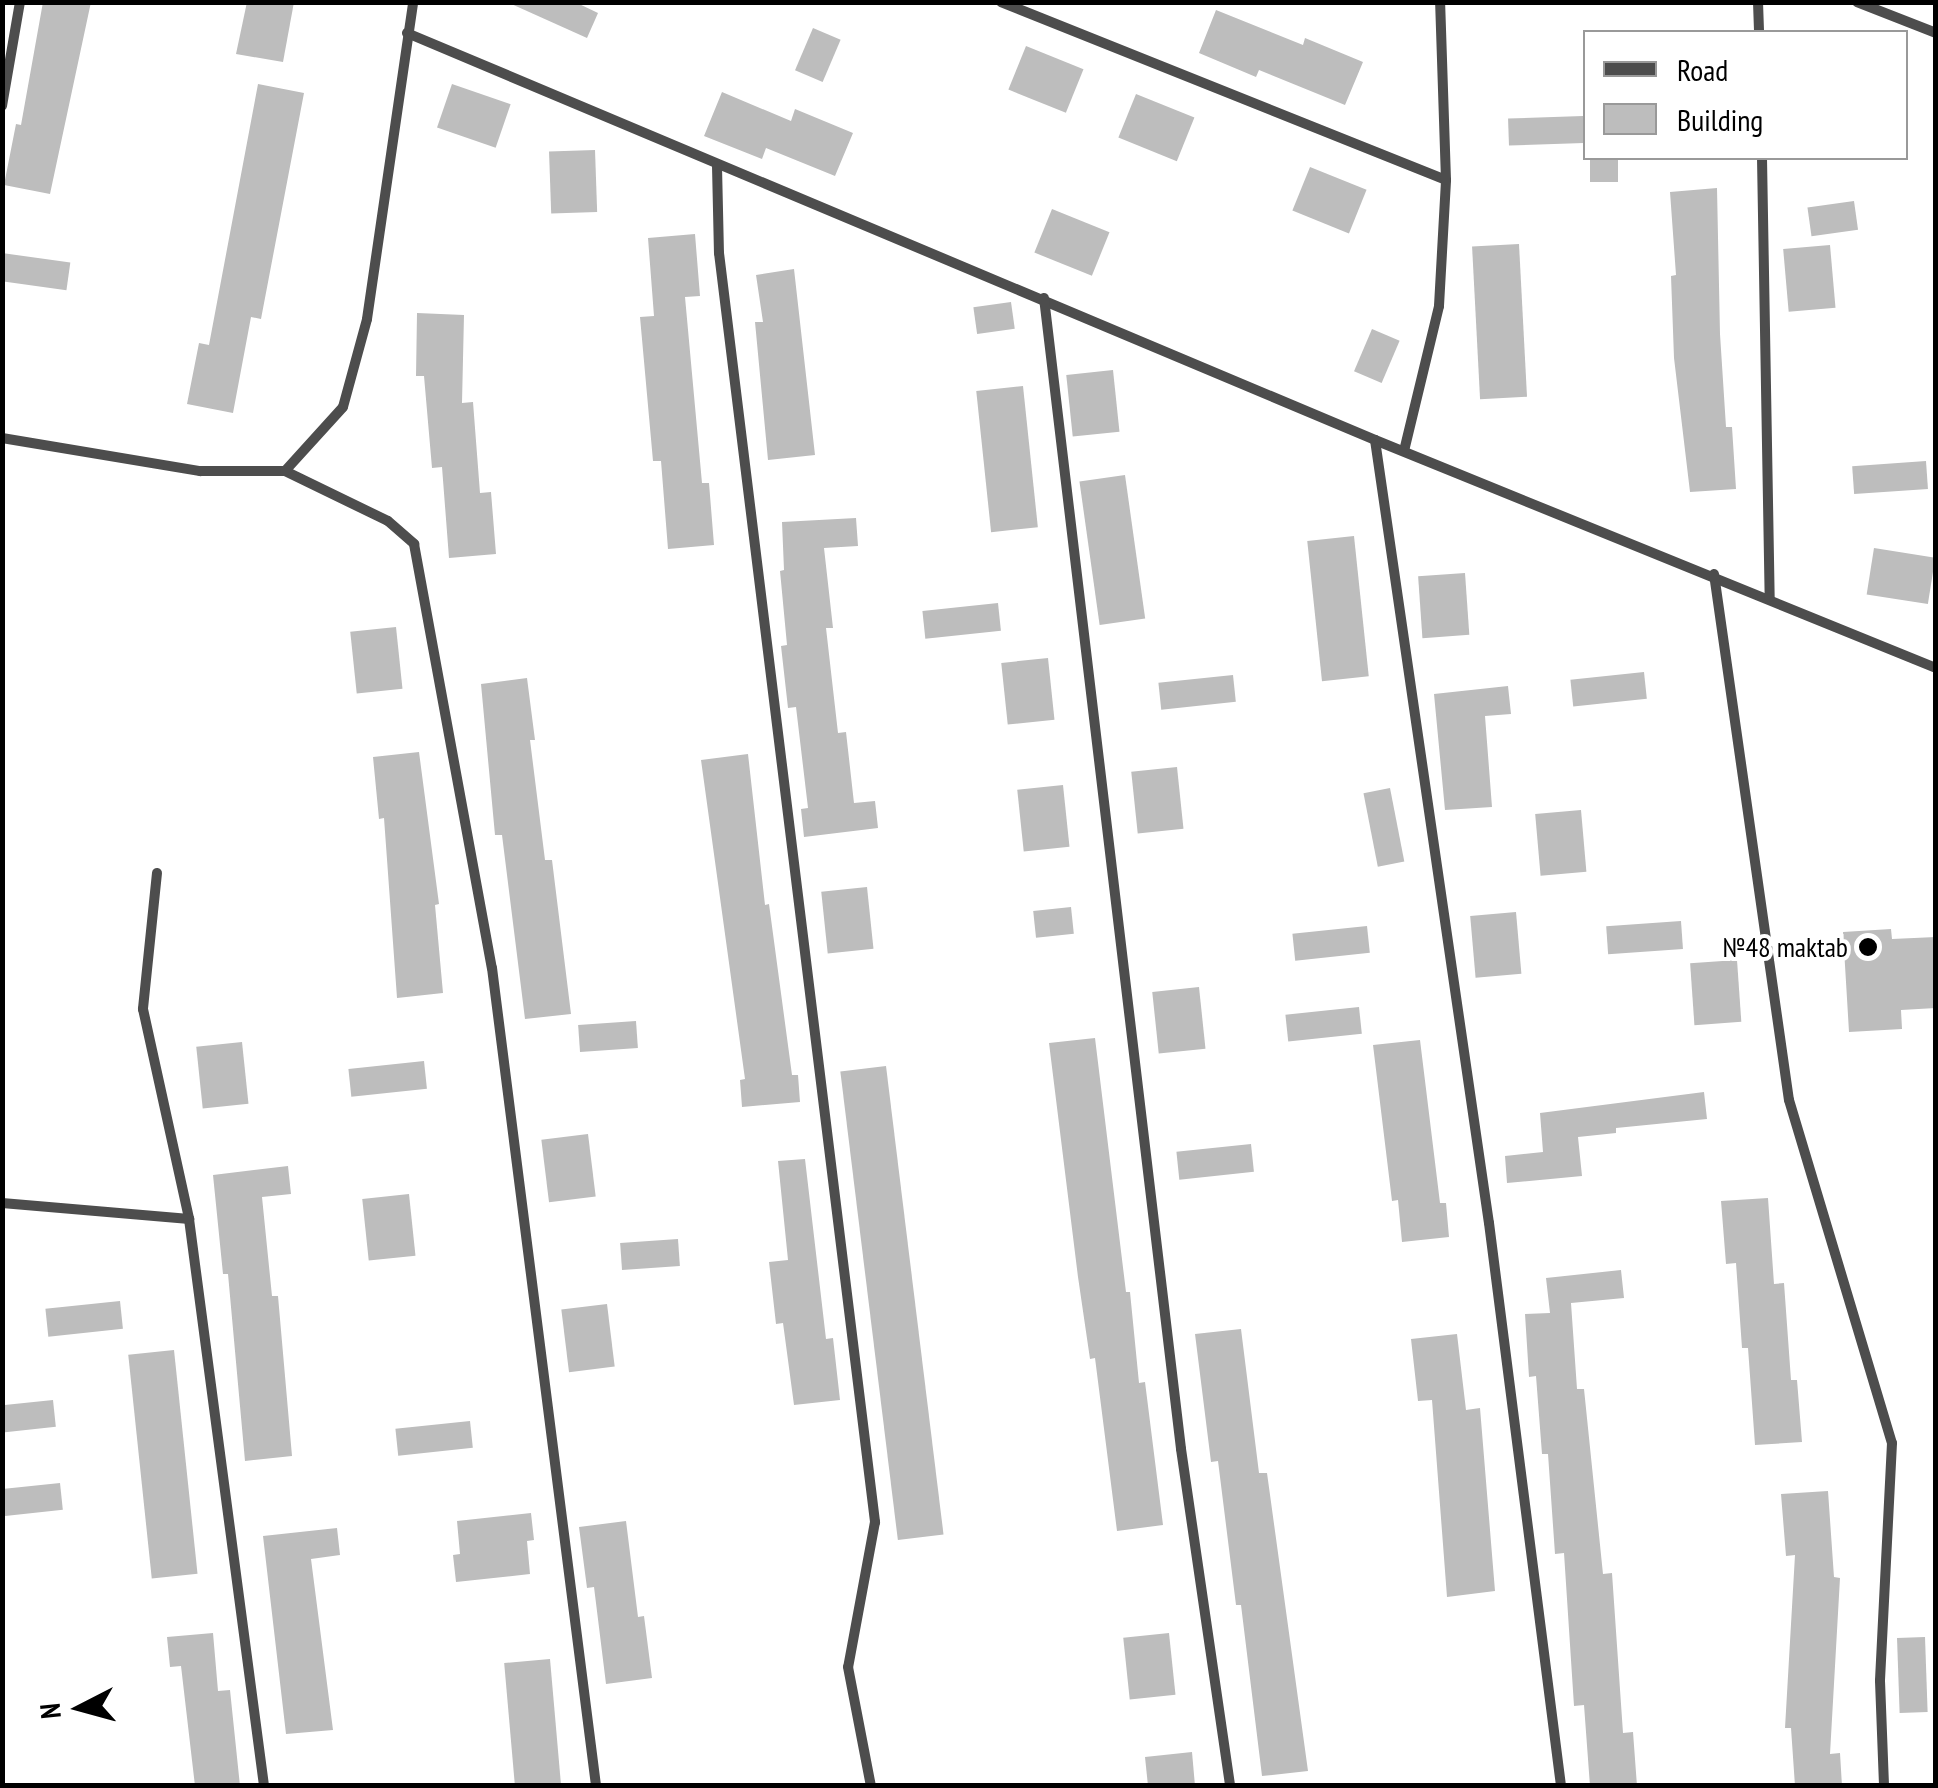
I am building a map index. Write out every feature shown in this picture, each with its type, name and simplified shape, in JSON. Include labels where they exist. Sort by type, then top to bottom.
[{"type":"street","points":[[2,106],[20,2]]},
{"type":"street","points":[[284,471],[342,407],[367,318],[413,2]]},
{"type":"street","points":[[1001,2],[1446,180]]},
{"type":"street","points":[[1404,451],[1439,306],[1446,180],[1440,2]]},
{"type":"street","points":[[1758,2],[1759,30]]},
{"type":"street","points":[[1857,2],[1936,33]]},
{"type":"street","points":[[407,33],[1374,440],[1714,574],[1936,668]]},
{"type":"street","points":[[1762,160],[1770,597]]},
{"type":"street","points":[[717,166],[718,252],[875,1522],[848,1667],[871,1786]]},
{"type":"street","points":[[1044,298],[1179,1430],[1230,1786]]},
{"type":"street","points":[[2,438],[200,471],[284,471],[388,520],[414,544],[492,968],[596,1786]]},
{"type":"street","points":[[1374,440],[1489,1223],[1560,1786]]},
{"type":"street","points":[[1714,574],[1788,1100],[1892,1443],[1880,1681],[1884,1786]]},
{"type":"street","points":[[158,874],[143,1009],[188,1219],[264,1786]]},
{"type":"street","points":[[2,1203],[188,1219]]},
{"type":"building","points":[[43,2],[91,2],[50,194],[4,185],[16,124],[21,125]]},
{"type":"building","points":[[247,2],[294,2],[283,62],[236,54]]},
{"type":"building","points":[[507,2],[575,2],[598,13],[587,38]]},
{"type":"building","points":[[1216,10],[1303,45],[1305,38],[1363,62],[1345,105],[1259,70],[1256,77],[1199,53]]},
{"type":"building","points":[[813,28],[841,40],[823,82],[795,70]]},
{"type":"building","points":[[1026,46],[1083,69],[1066,113],[1008,90]]},
{"type":"building","points":[[258,84],[304,93],[261,319],[251,317],[233,413],[187,404],[199,343],[209,345]]},
{"type":"building","points":[[452,84],[511,104],[496,148],[437,127]]},
{"type":"building","points":[[722,92],[791,121],[795,109],[853,133],[835,176],[766,148],[762,159],[704,136]]},
{"type":"building","points":[[1136,94],[1194,118],[1177,161],[1118,138]]},
{"type":"building","points":[[1583,116],[1583,143],[1509,146],[1508,119]]},
{"type":"building","points":[[595,150],[597,212],[551,214],[549,152]]},
{"type":"building","points":[[1590,160],[1618,160],[1618,182],[1590,182]]},
{"type":"building","points":[[1310,167],[1367,190],[1349,233],[1292,211]]},
{"type":"building","points":[[1717,188],[1720,334],[1726,427],[1732,427],[1736,489],[1690,492],[1674,358],[1671,276],[1676,275],[1670,192]]},
{"type":"building","points":[[1854,201],[1858,230],[1811,236],[1807,208]]},
{"type":"building","points":[[1052,209],[1109,232],[1092,276],[1034,253]]},
{"type":"building","points":[[695,234],[700,296],[685,297],[702,483],[709,483],[714,545],[668,549],[661,461],[653,461],[640,317],[654,316],[648,238]]},
{"type":"building","points":[[1519,244],[1527,397],[1480,399],[1472,246]]},
{"type":"building","points":[[1830,245],[1835,308],[1789,312],[1783,249]]},
{"type":"building","points":[[2,253],[70,263],[66,290],[2,281]]},
{"type":"building","points":[[794,269],[815,455],[768,460],[755,322],[763,322],[756,275]]},
{"type":"building","points":[[1011,302],[1015,329],[977,334],[973,307]]},
{"type":"building","points":[[417,313],[464,315],[462,403],[473,402],[480,493],[491,492],[496,554],[449,558],[442,467],[432,468],[424,376],[416,376]]},
{"type":"building","points":[[1372,329],[1400,341],[1382,383],[1354,371]]},
{"type":"building","points":[[1113,370],[1119,432],[1073,437],[1066,375]]},
{"type":"building","points":[[1023,386],[1038,527],[991,532],[976,391]]},
{"type":"building","points":[[1926,461],[1928,489],[1854,494],[1852,466]]},
{"type":"building","points":[[1125,475],[1145,619],[1100,625],[1079,481]]},
{"type":"building","points":[[856,518],[858,546],[824,548],[833,628],[826,628],[838,733],[846,732],[854,803],[875,801],[878,828],[804,837],[801,809],[808,808],[796,707],[788,708],[781,646],[787,645],[780,571],[784,570],[782,522]]},
{"type":"building","points":[[1354,536],[1369,676],[1322,681],[1307,541]]},
{"type":"building","points":[[1874,548],[1935,558],[1928,604],[1867,594]]},
{"type":"building","points":[[1465,573],[1469,635],[1422,638],[1418,576]]},
{"type":"building","points":[[998,603],[1001,631],[925,639],[922,611]]},
{"type":"building","points":[[396,627],[402,689],[357,693],[350,632]]},
{"type":"building","points":[[1048,658],[1054,720],[1008,725],[1001,663]]},
{"type":"building","points":[[1644,672],[1647,699],[1573,707],[1570,680]]},
{"type":"building","points":[[1233,675],[1236,702],[1161,710],[1158,683]]},
{"type":"building","points":[[527,678],[535,740],[530,740],[545,860],[552,860],[571,1014],[525,1019],[502,835],[495,835],[481,684]]},
{"type":"building","points":[[1508,686],[1511,714],[1485,716],[1492,807],[1445,810],[1434,694]]},
{"type":"building","points":[[419,752],[439,904],[435,905],[443,993],[397,998],[384,818],[379,819],[373,757]]},
{"type":"building","points":[[748,754],[765,905],[769,904],[792,1075],[798,1075],[800,1102],[742,1107],[740,1080],[745,1079],[701,760]]},
{"type":"building","points":[[1177,767],[1183,829],[1138,833],[1131,772]]},
{"type":"building","points":[[1063,785],[1069,847],[1024,851],[1017,790]]},
{"type":"building","points":[[1390,788],[1404,862],[1378,867],[1363,793]]},
{"type":"building","points":[[1581,810],[1586,872],[1541,876],[1535,814]]},
{"type":"building","points":[[867,887],[873,949],[828,953],[821,892]]},
{"type":"building","points":[[1071,907],[1074,934],[1036,938],[1033,911]]},
{"type":"building","points":[[1516,912],[1521,974],[1476,978],[1470,916]]},
{"type":"building","points":[[1681,921],[1683,949],[1608,954],[1606,926]]},
{"type":"building","points":[[1367,926],[1370,953],[1295,961],[1292,934]]},
{"type":"building","points":[[1891,929],[1892,939],[1936,937],[1936,1008],[1901,1010],[1902,1029],[1849,1032],[1843,932]]},
{"type":"building","points":[[1737,960],[1741,1022],[1694,1025],[1690,963]]},
{"type":"building","points":[[1199,987],[1205,1049],[1159,1054],[1152,992]]},
{"type":"building","points":[[1359,1007],[1362,1034],[1288,1042],[1285,1015]]},
{"type":"building","points":[[636,1021],[638,1048],[580,1052],[578,1025]]},
{"type":"building","points":[[1095,1038],[1126,1292],[1130,1292],[1139,1383],[1145,1382],[1163,1525],[1117,1531],[1095,1358],[1090,1359],[1078,1277],[1049,1043]]},
{"type":"building","points":[[1420,1040],[1440,1203],[1446,1203],[1449,1237],[1402,1242],[1398,1200],[1392,1201],[1373,1045]]},
{"type":"building","points":[[242,1042],[248,1104],[203,1108],[196,1047]]},
{"type":"building","points":[[424,1061],[427,1089],[351,1097],[348,1069]]},
{"type":"building","points":[[886,1066],[944,1534],[898,1540],[840,1072]]},
{"type":"building","points":[[1704,1092],[1707,1119],[1616,1128],[1616,1133],[1578,1137],[1582,1176],[1507,1183],[1505,1156],[1543,1152],[1540,1113]]},
{"type":"building","points":[[588,1134],[596,1197],[549,1202],[541,1140]]},
{"type":"building","points":[[1251,1144],[1254,1172],[1179,1180],[1176,1152]]},
{"type":"building","points":[[805,1159],[826,1339],[833,1338],[840,1400],[794,1405],[783,1323],[776,1324],[769,1262],[788,1260],[778,1161]]},
{"type":"building","points":[[288,1166],[291,1194],[262,1197],[272,1296],[278,1296],[292,1456],[245,1461],[228,1274],[223,1274],[213,1175]]},
{"type":"building","points":[[409,1194],[415,1256],[369,1261],[362,1199]]},
{"type":"building","points":[[1768,1198],[1774,1284],[1784,1283],[1791,1380],[1797,1380],[1802,1442],[1755,1445],[1748,1348],[1742,1348],[1736,1263],[1726,1264],[1721,1201]]},
{"type":"building","points":[[678,1239],[680,1266],[622,1270],[620,1243]]},
{"type":"building","points":[[1621,1270],[1624,1298],[1571,1303],[1577,1389],[1584,1389],[1603,1574],[1612,1573],[1623,1733],[1633,1732],[1637,1786],[1590,1786],[1584,1705],[1574,1706],[1564,1553],[1555,1554],[1548,1454],[1542,1454],[1536,1376],[1529,1377],[1525,1314],[1550,1313],[1546,1278]]},
{"type":"building","points":[[120,1301],[123,1329],[48,1337],[45,1309]]},
{"type":"building","points":[[607,1304],[615,1367],[569,1372],[561,1310]]},
{"type":"building","points":[[1241,1329],[1259,1473],[1267,1473],[1308,1771],[1262,1776],[1241,1605],[1236,1605],[1218,1461],[1211,1462],[1195,1334]]},
{"type":"building","points":[[1457,1334],[1466,1410],[1480,1408],[1495,1591],[1447,1597],[1432,1400],[1418,1401],[1411,1339]]},
{"type":"building","points":[[174,1350],[198,1574],[152,1579],[128,1355]]},
{"type":"building","points":[[53,1400],[56,1427],[5,1432],[2,1405]]},
{"type":"building","points":[[470,1421],[473,1448],[398,1456],[395,1429]]},
{"type":"building","points":[[60,1483],[63,1510],[5,1516],[2,1489]]},
{"type":"building","points":[[1828,1491],[1834,1577],[1840,1578],[1830,1754],[1840,1753],[1842,1786],[1795,1786],[1791,1728],[1785,1728],[1795,1555],[1786,1556],[1781,1494]]},
{"type":"building","points":[[531,1513],[534,1540],[527,1541],[530,1574],[456,1582],[453,1555],[460,1554],[457,1521]]},
{"type":"building","points":[[626,1521],[638,1617],[644,1616],[652,1678],[606,1684],[594,1587],[587,1588],[579,1527]]},
{"type":"building","points":[[337,1528],[340,1555],[311,1559],[333,1730],[286,1734],[263,1536]]},
{"type":"building","points":[[213,1633],[218,1691],[230,1690],[240,1786],[195,1786],[181,1666],[170,1667],[167,1637]]},
{"type":"building","points":[[1169,1633],[1175,1695],[1130,1699],[1123,1638]]},
{"type":"building","points":[[1925,1637],[1928,1712],[1900,1713],[1897,1638]]},
{"type":"building","points":[[550,1659],[561,1786],[515,1786],[504,1663]]},
{"type":"building","points":[[1192,1752],[1195,1786],[1148,1786],[1145,1757]]},
{"type":"place","name":"№48 maktab","points":[[1868,947]]}]
